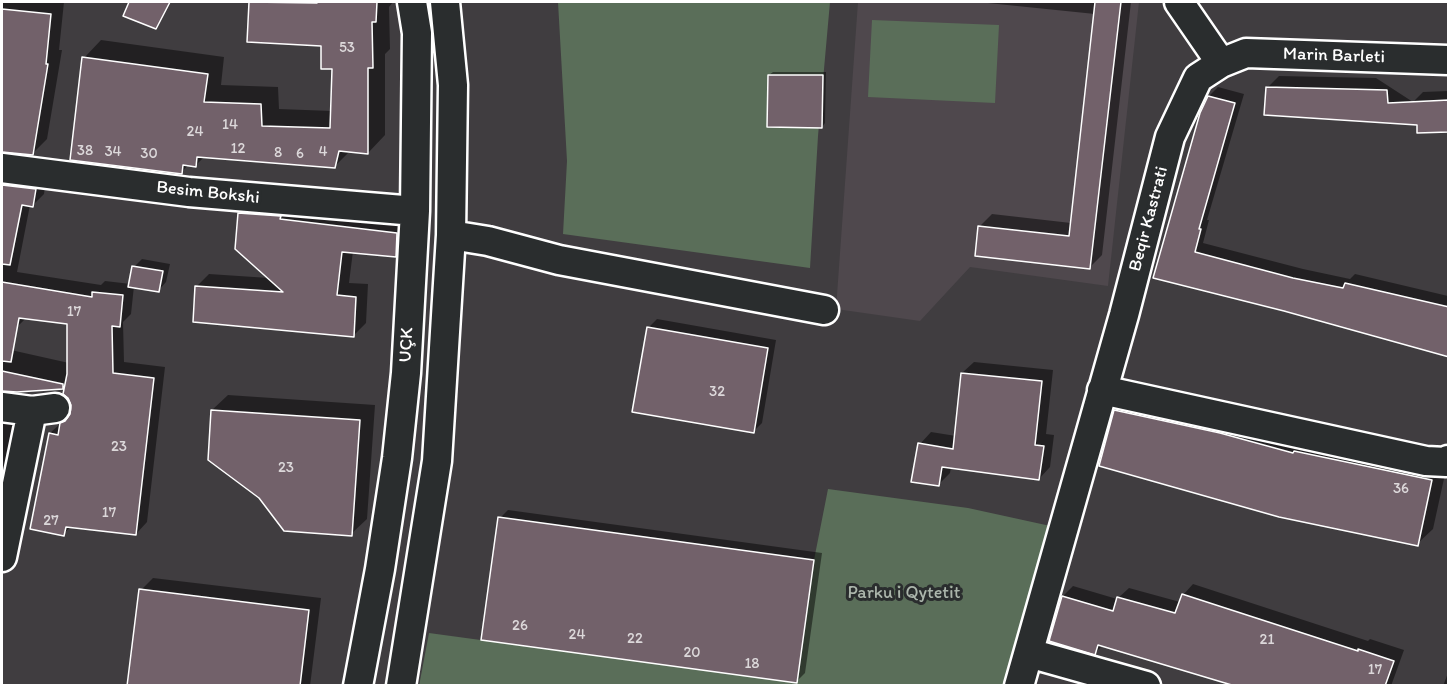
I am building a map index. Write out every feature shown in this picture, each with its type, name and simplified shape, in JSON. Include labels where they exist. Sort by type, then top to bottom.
[{"type":"street","name":"UÇK","points":[[358,686],[380,569],[397,458],[406,373],[416,211],[417,33],[412,2]]},
{"type":"street","name":"UÇK","points":[[401,686],[437,461],[451,235],[453,85],[445,2]]},
{"type":"street","points":[[1179,2],[1221,63]]},
{"type":"street","name":"Marin Barleti","points":[[1221,63],[1246,53],[1449,60]]},
{"type":"street","name":"Beqir Kastrati","points":[[1019,686],[1170,137],[1198,78],[1221,63]]},
{"type":"street","name":"Besim Bokshi","points":[[2,168],[189,192],[416,211]]},
{"type":"street","points":[[451,235],[488,241],[559,260],[824,310]]},
{"type":"street","points":[[1102,390],[1426,461],[1447,461]]},
{"type":"street","points":[[2,407],[43,410],[2,556]]},
{"type":"street","points":[[1029,653],[1146,686]]},
{"type":"shaded area","points":[[858,2],[1139,2],[1108,286],[970,267],[920,321],[836,309]]},
{"type":"green space","points":[[558,2],[830,2],[818,136],[810,268],[563,234],[567,161]]},
{"type":"green space","points":[[872,20],[999,25],[995,103],[868,97]]},
{"type":"green space","name":"Parku i Qytetit","points":[[828,489],[968,508],[1055,527],[1010,685],[419,686],[429,633],[797,683],[814,560]]},
{"type":"building","points":[[129,2],[170,2],[156,29],[123,16]]},
{"type":"building","points":[[249,2],[377,2],[376,22],[372,22],[373,68],[368,68],[368,154],[339,151],[335,168],[197,157],[196,167],[183,165],[182,174],[70,160],[82,57],[208,74],[204,102],[261,104],[262,126],[330,128],[332,69],[321,69],[321,46],[247,42]]},
{"type":"building","points":[[1095,2],[1121,2],[1090,269],[975,256],[978,226],[1069,236]]},
{"type":"building","points":[[2,9],[51,14],[46,64],[48,64],[33,155],[2,152]]},
{"type":"building","points":[[768,75],[823,75],[822,128],[767,127]]},
{"type":"building","points":[[1266,87],[1387,90],[1388,103],[1449,100],[1449,132],[1417,133],[1417,125],[1264,115]]},
{"type":"building","points":[[1208,96],[1235,103],[1199,229],[1201,229],[1195,252],[1293,278],[1343,288],[1345,283],[1449,307],[1449,357],[1284,311],[1153,278],[1200,113]]},
{"type":"building","points":[[2,185],[36,189],[33,207],[22,205],[10,265],[2,264]]},
{"type":"building","points":[[238,213],[281,216],[280,219],[397,233],[396,257],[342,252],[337,295],[356,297],[354,337],[193,322],[195,286],[283,292],[235,249]]},
{"type":"building","points":[[132,266],[163,271],[159,292],[128,287]]},
{"type":"building","points":[[2,282],[92,297],[92,292],[123,295],[120,327],[112,326],[113,373],[154,378],[136,535],[66,527],[64,536],[30,529],[49,433],[58,435],[60,423],[65,421],[70,414],[71,405],[63,394],[67,374],[67,324],[19,318],[11,362],[2,361]]},
{"type":"building","points":[[647,327],[768,348],[754,433],[632,412]]},
{"type":"building","points":[[2,371],[63,384],[63,389],[2,391]]},
{"type":"building","points":[[961,373],[1042,381],[1035,445],[1044,446],[1039,480],[942,467],[939,486],[911,482],[918,443],[953,449]]},
{"type":"building","points":[[211,410],[360,420],[352,536],[284,531],[259,498],[208,460]]},
{"type":"building","points":[[1114,410],[1220,433],[1293,453],[1294,451],[1432,480],[1418,546],[1279,517],[1099,466]]},
{"type":"building","points":[[498,517],[814,560],[797,683],[481,640]]},
{"type":"building","points":[[139,589],[309,610],[300,686],[127,686]]},
{"type":"building","points":[[1182,594],[1394,661],[1385,686],[1235,686],[1098,645],[1095,655],[1049,641],[1062,596],[1113,611],[1117,597],[1175,613]]}]
